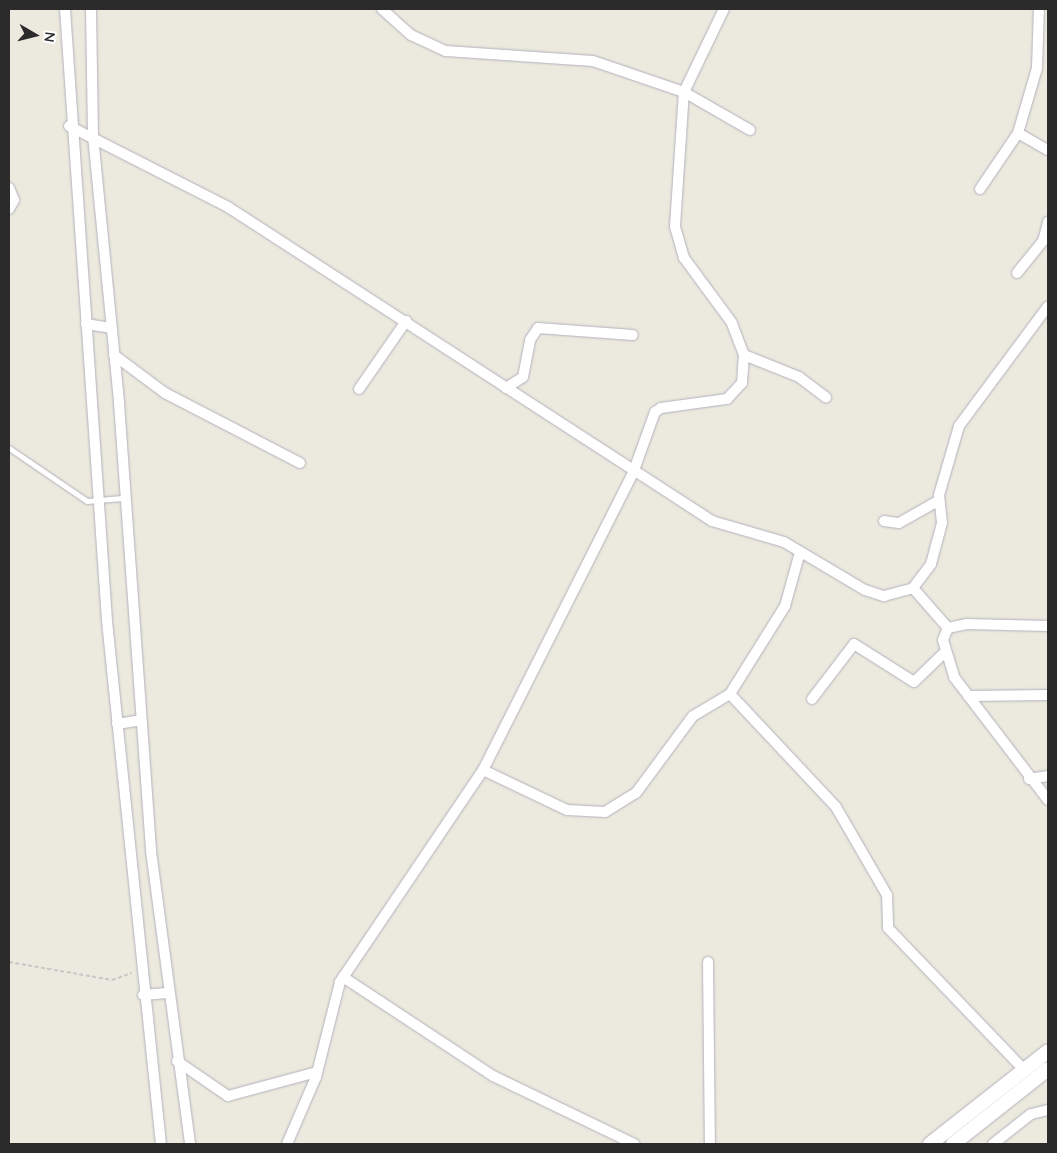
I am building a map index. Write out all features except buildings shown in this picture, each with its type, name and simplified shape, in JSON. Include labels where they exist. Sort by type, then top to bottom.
[{"type":"street","points":[[65,9],[70,126],[117,724],[143,995],[161,1144]]},
{"type":"street","points":[[91,9],[93,136],[114,355],[141,720],[167,993],[190,1144]]},
{"type":"street","points":[[382,9],[411,35],[446,51],[593,61],[684,92],[750,130]]},
{"type":"street","points":[[287,1144],[317,1072],[334,993],[484,770],[633,473],[658,409],[727,399],[742,383],[744,355],[727,312],[678,245],[678,139],[684,92],[724,9]]},
{"type":"street","points":[[980,189],[1018,133],[1036,68],[1039,9]]},
{"type":"street","points":[[1036,68],[1048,68]]},
{"type":"street","points":[[70,126],[93,136],[228,207],[406,321],[633,473],[712,521],[784,542],[865,590],[892,596],[913,588],[938,549],[942,523],[938,501],[959,426],[1048,306]]},
{"type":"street","points":[[1018,133],[1048,150]]},
{"type":"street","points":[[9,188],[14,200],[9,208]]},
{"type":"street","points":[[1017,274],[1043,241],[1048,222]]},
{"type":"street","points":[[359,389],[406,321]]},
{"type":"street","points":[[86,324],[111,328]]},
{"type":"street","points":[[506,388],[523,376],[530,340],[538,328],[633,335]]},
{"type":"street","points":[[114,355],[165,393],[300,463]]},
{"type":"street","points":[[744,355],[799,377],[826,397]]},
{"type":"street","points":[[884,520],[899,523],[938,501]]},
{"type":"street","points":[[484,770],[567,810],[595,814],[611,810],[636,793],[693,716],[730,694],[784,606],[800,552]]},
{"type":"street","points":[[913,588],[948,628],[945,652],[954,677],[1030,779],[1048,800]]},
{"type":"street","points":[[948,628],[967,624],[1048,626]]},
{"type":"street","points":[[812,699],[854,644],[914,682],[945,652]]},
{"type":"street","points":[[730,694],[836,807],[887,895],[888,928],[1024,1070]]},
{"type":"street","points":[[968,696],[1048,695]]},
{"type":"street","points":[[117,724],[141,720]]},
{"type":"street","points":[[1030,779],[1048,776]]},
{"type":"street","points":[[708,962],[710,1144]]},
{"type":"street","points":[[343,977],[493,1076],[634,1144]]},
{"type":"street","points":[[143,995],[167,993]]},
{"type":"street","points":[[930,1144],[1048,1051]]},
{"type":"street","points":[[177,1061],[228,1096],[317,1072]]},
{"type":"street","points":[[953,1144],[1048,1069]]},
{"type":"street","points":[[993,1144],[1032,1114],[1048,1110]]},
{"type":"lane","points":[[9,448],[74,494],[99,503],[125,498]]},
{"type":"path","points":[[9,962],[112,980],[141,968]]}]
